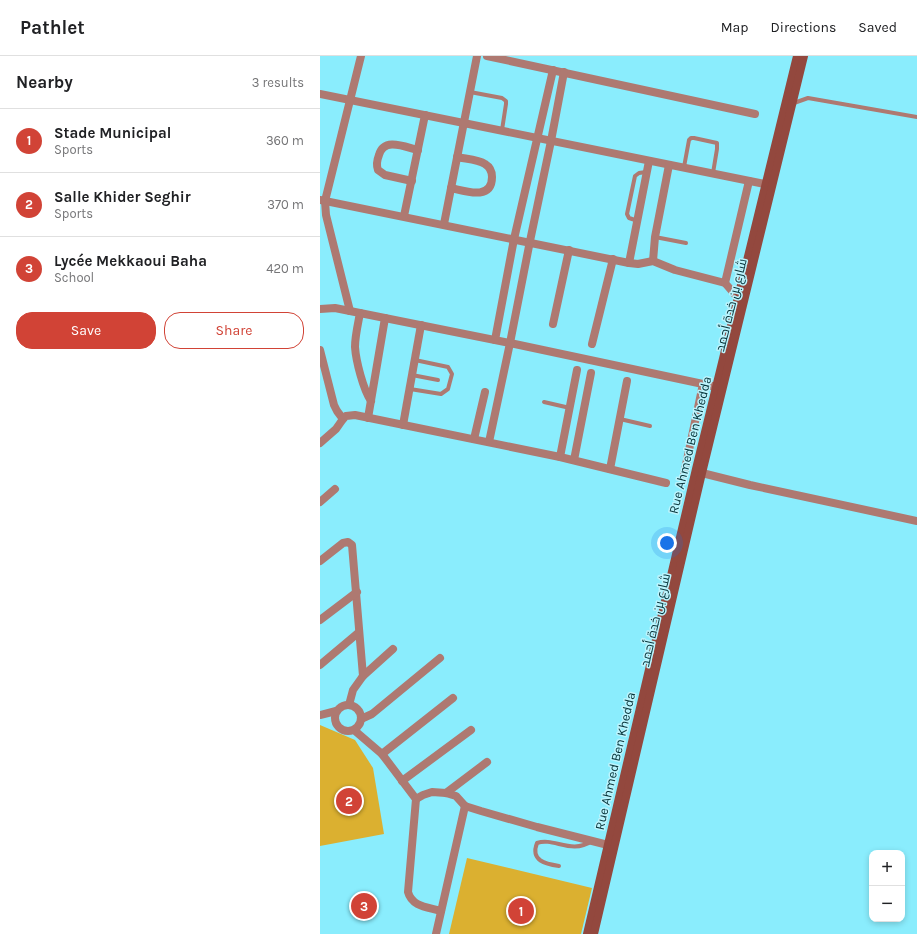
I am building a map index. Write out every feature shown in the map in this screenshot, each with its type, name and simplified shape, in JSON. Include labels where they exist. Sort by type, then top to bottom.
[{"type":"main road","name":"Rue Ahmed Ben Khedda","points":[[587,934],[765,184],[797,56]]},
{"type":"main road","name":"شارع بن خدة أحمد","points":[[594,934],[702,473],[794,103],[804,56]]},
{"type":"main road","points":[[788,94],[794,103]]},
{"type":"street","points":[[350,311],[323,200],[351,100],[361,56]]},
{"type":"street","points":[[444,224],[477,56]]},
{"type":"street","points":[[487,56],[755,114]]},
{"type":"street","points":[[495,340],[514,239],[553,70]]},
{"type":"street","points":[[489,442],[564,72]]},
{"type":"street","points":[[320,94],[765,184]]},
{"type":"street","points":[[404,216],[426,115]]},
{"type":"street","points":[[412,181],[382,174],[378,170],[377,162],[380,150],[388,144],[418,150]]},
{"type":"street","points":[[451,188],[471,193],[482,192],[487,190],[492,180],[492,174],[486,164],[457,157]]},
{"type":"street","points":[[629,263],[649,161]]},
{"type":"street","points":[[653,261],[655,237],[669,165]]},
{"type":"street","points":[[725,283],[749,181]]},
{"type":"street","points":[[323,200],[629,263],[638,264],[653,261],[675,270],[725,283],[738,298]]},
{"type":"street","points":[[553,324],[569,250]]},
{"type":"street","points":[[592,344],[613,259]]},
{"type":"street","points":[[320,309],[335,308],[717,387]]},
{"type":"street","points":[[360,313],[355,342],[356,352],[364,386],[371,401]]},
{"type":"street","points":[[368,418],[385,318]]},
{"type":"street","points":[[403,424],[421,325]]},
{"type":"street","points":[[320,350],[334,405],[343,419]]},
{"type":"street","points":[[560,457],[577,370]]},
{"type":"street","points":[[574,460],[591,373]]},
{"type":"street","points":[[610,469],[627,381]]},
{"type":"street","points":[[684,474],[703,384]]},
{"type":"street","points":[[474,439],[485,392]]},
{"type":"street","points":[[320,443],[343,419],[350,415],[403,424],[574,460],[666,483]]},
{"type":"street","points":[[702,473],[750,485],[917,521]]},
{"type":"street","points":[[320,502],[335,489]]},
{"type":"street","points":[[320,561],[343,543],[351,543],[357,592],[358,633],[363,676]]},
{"type":"street","points":[[320,620],[357,592]]},
{"type":"street","points":[[320,665],[358,633]]},
{"type":"street","points":[[349,705],[354,690],[363,676],[393,649]]},
{"type":"street","points":[[361,719],[372,714],[440,658]]},
{"type":"street","points":[[382,754],[453,698]]},
{"type":"street","points":[[349,705],[358,709],[361,719],[358,727],[354,730],[346,731],[338,727],[334,720],[336,711],[339,707],[349,705]]},
{"type":"street","points":[[320,715],[336,711]]},
{"type":"street","points":[[354,730],[382,754],[416,799],[408,892],[412,901],[416,904],[441,911]]},
{"type":"street","points":[[402,781],[470,730]]},
{"type":"street","points":[[446,793],[487,762]]},
{"type":"street","points":[[416,799],[432,792],[446,793],[456,796],[465,806],[537,827],[608,845]]},
{"type":"street","points":[[436,934],[465,806]]},
{"type":"lane","points":[[470,92],[502,98],[506,101],[501,131]]},
{"type":"lane","points":[[794,103],[808,98],[917,117]]},
{"type":"lane","points":[[684,168],[689,140],[694,138],[717,143],[712,174]]},
{"type":"lane","points":[[638,221],[631,219],[628,216],[630,198],[635,176],[639,173],[647,172]]},
{"type":"lane","points":[[630,198],[642,200]]},
{"type":"lane","points":[[655,237],[686,243]]},
{"type":"lane","points":[[409,388],[441,394],[448,389],[452,374],[448,367],[415,360]]},
{"type":"lane","points":[[412,375],[438,380]]},
{"type":"lane","points":[[544,402],[570,408]]},
{"type":"lane","points":[[619,419],[650,426]]},
{"type":"lane","points":[[558,866],[541,862],[537,858],[537,843],[546,842],[571,846],[584,845],[592,841]]},
{"type":"shaded area","points":[[320,725],[355,740],[373,768],[384,834],[320,846]]},
{"type":"shaded area","points":[[467,858],[592,888],[581,934],[449,934]]},
{"type":"place","name":"Salle Khider Seghir","points":[[349,801]]},
{"type":"place","name":"Lycée Mekkaoui Baha","points":[[364,906]]},
{"type":"place","name":"Stade Municipal","points":[[521,911]]}]
